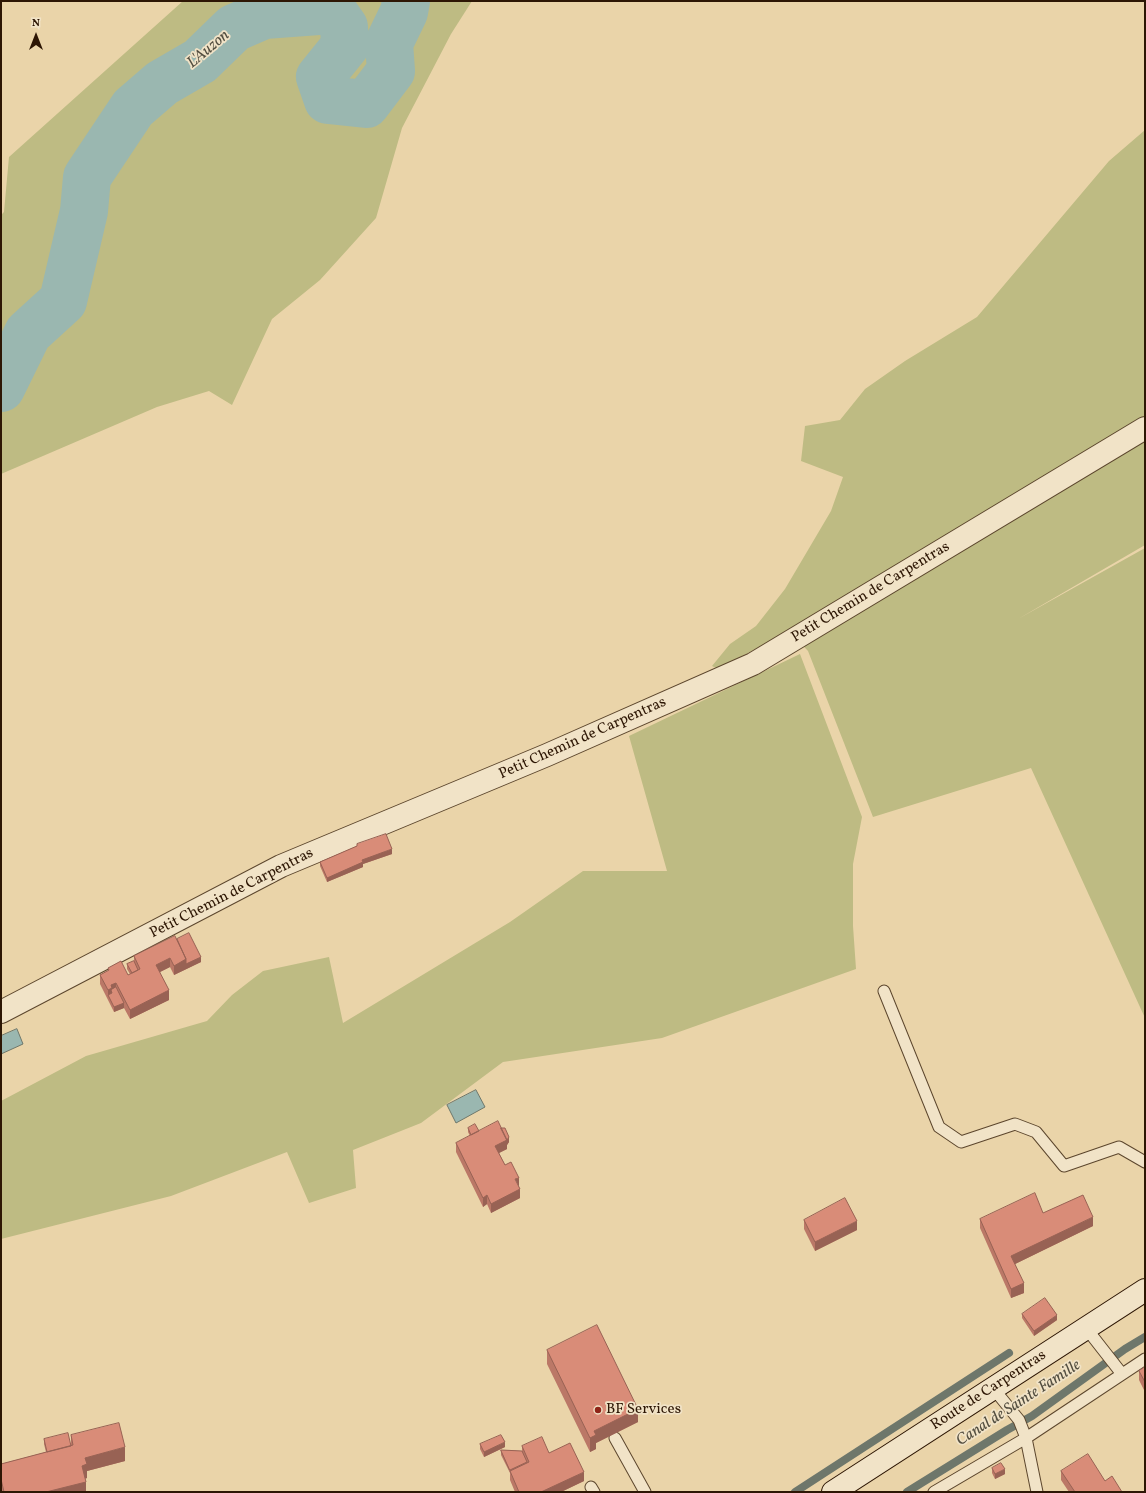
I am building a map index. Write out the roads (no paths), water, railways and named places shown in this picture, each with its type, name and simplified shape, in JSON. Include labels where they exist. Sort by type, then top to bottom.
[{"type":"street","name":"Petit Chemin de Carpentras","points":[[1,1012],[281,866],[547,755],[753,664],[1145,428]]},
{"type":"street","name":"Route de Carpentras","points":[[832,1492],[1145,1290]]},
{"type":"lane","points":[[884,991],[939,1127],[961,1142],[1015,1124],[1036,1132],[1064,1166],[1119,1147],[1145,1162]]},
{"type":"lane","points":[[1086,1328],[1122,1374]]},
{"type":"lane","points":[[934,1492],[1026,1438],[1145,1359]]},
{"type":"lane","points":[[993,1388],[1019,1420],[1026,1438],[1037,1492]]},
{"type":"lane","points":[[615,1438],[645,1492]]},
{"type":"water","points":[[17,1029],[23,1044],[1,1054],[1,1036]]},
{"type":"water","points":[[476,1090],[485,1107],[456,1123],[447,1105]]},
{"type":"waterway","name":"L'Auzon","points":[[1,388],[28,333],[63,301],[84,211],[87,177],[133,108],[162,83],[200,61],[234,28],[264,15],[332,10],[344,27],[345,46],[320,77],[328,100],[366,104],[391,71],[389,43],[404,12],[406,1]]},
{"type":"waterway","name":"Canal de Sainte Famille","points":[[907,1492],[1032,1416],[1125,1349],[1145,1337]]},
{"type":"waterway","points":[[795,1492],[1009,1353]]},
{"type":"place","name":"BF Services","points":[[598,1410]]}]
